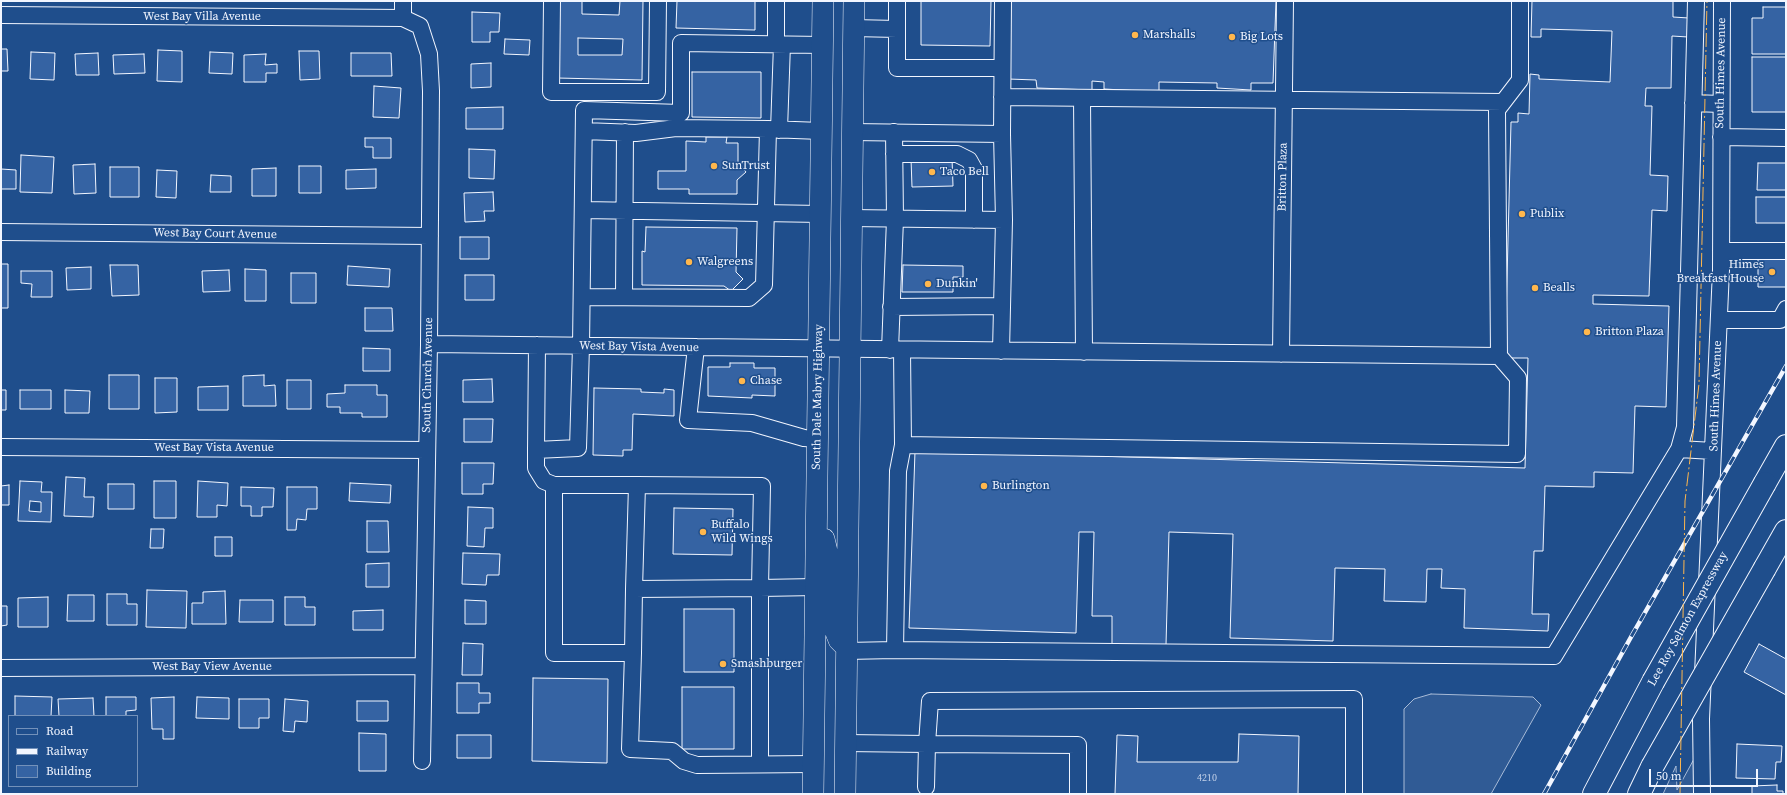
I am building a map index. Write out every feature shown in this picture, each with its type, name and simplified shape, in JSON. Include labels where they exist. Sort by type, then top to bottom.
[{"type":"highway","name":"Lee Roy Selmon Expressway","points":[[1594,794],[1653,682],[1786,446]]},
{"type":"highway","points":[[1639,794],[1652,767],[1786,531]]},
{"type":"main road","name":"South Dale Mabry Highway","points":[[813,794],[823,1]]},
{"type":"main road","points":[[844,794],[854,1]]},
{"type":"main road","points":[[817,507],[831,568],[831,620],[839,640],[846,649]]},
{"type":"street","points":[[403,1],[403,18]]},
{"type":"street","points":[[552,1],[551,92],[657,92],[658,1]]},
{"type":"street","points":[[582,297],[749,298],[764,285],[766,213],[774,130],[779,44],[776,1]]},
{"type":"street","points":[[897,1],[897,68],[1002,68]]},
{"type":"street","points":[[1000,351],[1004,220],[1002,134],[1003,1]]},
{"type":"street","name":"Britton Plaza","points":[[1281,354],[1285,1]]},
{"type":"street","points":[[903,445],[1517,454],[1518,378],[1499,356],[1497,110],[1520,80],[1520,1]]},
{"type":"street","points":[[846,649],[1554,656],[1678,450],[1685,427],[1696,1]]},
{"type":"street","name":"South Himes Avenue","points":[[1702,793],[1701,719],[1714,451],[1721,251],[1720,137],[1722,1]]},
{"type":"street","name":"West Bay Villa Avenue","points":[[1,15],[403,18]]},
{"type":"street","name":"South Church Avenue","points":[[403,18],[420,26],[429,54],[431,91],[429,344],[422,761]]},
{"type":"street","points":[[853,28],[897,29]]},
{"type":"street","points":[[536,450],[578,448],[582,297],[584,110],[680,113],[681,43],[822,45]]},
{"type":"street","points":[[1002,97],[1503,102]]},
{"type":"street","points":[[1082,98],[1084,352]]},
{"type":"street","points":[[1693,104],[1721,104]]},
{"type":"street","points":[[584,132],[625,132],[676,128],[821,131]]},
{"type":"street","points":[[624,297],[625,132]]},
{"type":"street","points":[[852,132],[1002,134]]},
{"type":"street","points":[[894,132],[895,219],[891,307],[896,350],[903,445],[898,471],[895,650]]},
{"type":"street","points":[[1720,137],[1786,138]]},
{"type":"street","points":[[894,154],[957,154],[969,160],[974,169],[974,220]]},
{"type":"street","points":[[583,210],[821,214]]},
{"type":"street","points":[[851,218],[1004,220]]},
{"type":"street","name":"West Bay Court Avenue","points":[[1,232],[430,236]]},
{"type":"street","points":[[1721,251],[1786,251]]},
{"type":"street","points":[[891,307],[1001,306]]},
{"type":"street","points":[[1719,320],[1780,320],[1786,309]]},
{"type":"street","name":"West Bay Vista Avenue","points":[[429,344],[850,350],[1499,356]]},
{"type":"street","points":[[537,345],[536,468],[544,481],[554,485],[762,486],[760,588],[760,764]]},
{"type":"street","points":[[696,347],[688,420],[752,423],[804,438],[818,439]]},
{"type":"street","name":"West Bay Vista Avenue","points":[[1,447],[427,450]]},
{"type":"street","points":[[1678,450],[1714,451]]},
{"type":"street","points":[[554,485],[554,653],[633,653]]},
{"type":"street","points":[[637,485],[630,749],[672,750],[684,761],[697,765],[814,764]]},
{"type":"street","points":[[634,588],[816,587]]},
{"type":"street","name":"West Bay View Avenue","points":[[1,668],[423,666]]},
{"type":"street","points":[[926,787],[930,701],[1354,699],[1354,794]]},
{"type":"street","points":[[845,743],[1078,745],[1078,794]]},
{"type":"shaded area","points":[[1431,694],[1533,697],[1541,705],[1491,794],[1404,794],[1404,709],[1414,699]]},
{"type":"shaded area","points":[[1694,759],[1694,794],[1663,794],[1676,766],[1677,790]]},
{"type":"building","points":[[558,1],[582,1],[582,14],[619,15],[620,1],[643,1],[642,80],[557,78]],"holes":[[[578,38],[623,39],[622,55],[578,55]]]},
{"type":"building","points":[[677,1],[755,1],[755,30],[676,28]]},
{"type":"building","points":[[921,1],[991,1],[990,46],[921,45]]},
{"type":"building","points":[[1011,1],[1276,1],[1273,83],[1251,83],[1251,90],[1217,88],[1217,83],[1159,82],[1159,92],[1104,89],[1104,82],[1092,81],[1092,90],[1037,88],[1036,80],[1008,79]]},
{"type":"building","name":"Britton Plaza","points":[[1532,1],[1673,1],[1673,17],[1689,18],[1688,37],[1672,36],[1671,88],[1646,88],[1645,106],[1652,106],[1650,175],[1668,176],[1667,211],[1652,210],[1649,296],[1593,295],[1593,304],[1669,306],[1666,407],[1635,406],[1633,473],[1594,472],[1594,487],[1545,486],[1543,551],[1534,551],[1532,614],[1549,614],[1548,631],[1464,628],[1465,589],[1441,588],[1442,569],[1427,569],[1426,602],[1384,601],[1385,569],[1335,568],[1333,641],[1230,638],[1233,534],[1169,532],[1166,645],[1112,644],[1112,616],[1092,616],[1094,532],[1079,532],[1076,633],[909,628],[915,451],[1525,468],[1528,358],[1505,358],[1511,122],[1518,122],[1518,113],[1529,114],[1530,74],[1539,75],[1539,79],[1610,82],[1612,31],[1541,29],[1541,37],[1531,37]]},
{"type":"building","points":[[1763,7],[1786,7],[1786,54],[1752,54],[1752,18],[1763,18]]},
{"type":"building","points":[[472,12],[500,13],[499,32],[490,32],[490,42],[472,42]]},
{"type":"building","points":[[505,39],[530,40],[529,55],[504,54]]},
{"type":"building","points":[[1,49],[7,49],[8,71],[1,71]]},
{"type":"building","points":[[158,50],[182,51],[182,82],[157,81]]},
{"type":"building","points":[[299,51],[319,51],[320,79],[300,80]]},
{"type":"building","points":[[31,52],[55,53],[54,80],[30,79]]},
{"type":"building","points":[[210,52],[233,53],[232,74],[209,73]]},
{"type":"building","points":[[98,53],[99,75],[76,75],[75,54]]},
{"type":"building","points":[[351,53],[391,53],[392,76],[351,76]]},
{"type":"building","points":[[144,54],[145,73],[114,74],[113,55]]},
{"type":"building","points":[[266,54],[265,65],[277,64],[277,73],[266,73],[266,82],[244,82],[244,55]]},
{"type":"building","points":[[1752,57],[1786,57],[1786,112],[1752,112]]},
{"type":"building","points":[[491,63],[491,87],[471,88],[471,64]]},
{"type":"building","points":[[692,72],[761,72],[761,118],[692,117]]},
{"type":"building","points":[[374,86],[401,88],[399,118],[373,117]]},
{"type":"building","points":[[503,107],[503,129],[466,129],[466,108]]},
{"type":"building","name":"SunTrust","points":[[706,137],[727,137],[726,143],[738,143],[738,162],[746,172],[737,180],[737,194],[689,194],[689,189],[658,189],[658,171],[686,171],[686,141],[706,142]]},
{"type":"building","points":[[365,138],[391,138],[391,158],[373,158],[373,147],[365,147]]},
{"type":"building","points":[[469,149],[495,150],[494,179],[469,178]]},
{"type":"building","points":[[21,155],[54,157],[52,193],[20,192]]},
{"type":"building","name":"Taco Bell","points":[[952,158],[953,186],[912,187],[911,159]]},
{"type":"building","points":[[1758,163],[1786,163],[1786,190],[1757,190]]},
{"type":"building","points":[[95,164],[96,193],[74,194],[73,165]]},
{"type":"building","points":[[299,166],[321,166],[321,193],[299,193]]},
{"type":"building","points":[[110,167],[139,167],[139,197],[110,197]]},
{"type":"building","points":[[276,168],[276,196],[252,196],[252,169]]},
{"type":"building","points":[[1,169],[16,170],[16,189],[1,189]]},
{"type":"building","points":[[376,169],[376,188],[346,189],[346,170]]},
{"type":"building","points":[[157,170],[177,171],[176,198],[156,197]]},
{"type":"building","points":[[211,175],[231,176],[231,192],[210,192]]},
{"type":"building","points":[[493,192],[494,211],[484,211],[485,221],[465,222],[464,193]]},
{"type":"building","points":[[1756,197],[1786,197],[1786,223],[1756,223]]},
{"type":"building","name":"Walgreens","points":[[646,227],[737,228],[736,272],[743,279],[731,291],[724,286],[642,285],[642,251],[645,252]]},
{"type":"building","points":[[460,237],[489,237],[489,259],[460,259]]},
{"type":"building","name":"Himes Breakfast House","points":[[1786,256],[1786,287],[1758,287],[1758,257]]},
{"type":"building","points":[[1,264],[8,264],[8,308],[1,308]]},
{"type":"building","points":[[110,265],[138,265],[139,295],[112,296]]},
{"type":"building","name":"Dunkin'","points":[[903,265],[963,266],[963,277],[953,277],[953,292],[902,292]]},
{"type":"building","points":[[348,266],[390,269],[389,287],[347,285]]},
{"type":"building","points":[[91,267],[91,289],[67,290],[66,268]]},
{"type":"building","points":[[245,269],[266,270],[266,301],[245,301]]},
{"type":"building","points":[[229,270],[230,291],[203,292],[202,271]]},
{"type":"building","points":[[21,271],[52,271],[52,297],[31,297],[32,284],[21,283]]},
{"type":"building","points":[[291,273],[316,273],[316,303],[291,303]]},
{"type":"building","points":[[465,275],[494,275],[494,300],[465,300]]},
{"type":"building","points":[[365,308],[392,308],[393,331],[365,331]]},
{"type":"building","points":[[363,348],[390,349],[390,371],[363,371]]},
{"type":"building","name":"Chase","points":[[730,363],[754,363],[754,368],[775,368],[775,396],[752,395],[752,398],[708,396],[708,367],[730,367]]},
{"type":"building","points":[[109,375],[139,375],[139,409],[109,409]]},
{"type":"building","points":[[264,375],[264,386],[275,385],[276,406],[243,406],[243,376]]},
{"type":"building","points":[[155,378],[177,378],[177,412],[155,413]]},
{"type":"building","points":[[492,379],[493,402],[463,402],[463,380]]},
{"type":"building","points":[[287,380],[311,380],[311,409],[287,409]]},
{"type":"building","points":[[345,385],[377,385],[377,395],[387,395],[387,417],[362,417],[362,413],[340,413],[340,407],[327,407],[327,394],[345,393]]},
{"type":"building","points":[[228,386],[228,410],[198,410],[198,387]]},
{"type":"building","points":[[594,388],[641,389],[641,392],[664,393],[664,389],[674,390],[674,416],[633,414],[632,450],[623,450],[623,456],[593,455]]},
{"type":"building","points":[[1,390],[6,390],[6,410],[1,410]]},
{"type":"building","points":[[20,390],[51,390],[51,409],[20,409]]},
{"type":"building","points":[[65,390],[90,391],[89,413],[65,413]]},
{"type":"building","points":[[464,419],[493,419],[492,442],[464,442]]},
{"type":"building","points":[[462,463],[494,463],[493,484],[483,484],[483,494],[462,494]]},
{"type":"building","points":[[66,477],[85,478],[84,497],[94,497],[93,517],[64,516]]},
{"type":"building","points":[[20,481],[42,482],[41,492],[52,492],[51,522],[18,521]],"holes":[[[30,501],[41,502],[41,512],[29,511]]]},
{"type":"building","points":[[154,481],[176,481],[176,518],[154,518]]},
{"type":"building","points":[[198,481],[228,483],[227,506],[217,505],[217,517],[197,517]]},
{"type":"building","points":[[350,483],[391,485],[390,503],[349,501]]},
{"type":"building","points":[[108,484],[134,484],[134,509],[108,509]]},
{"type":"building","points":[[9,485],[9,505],[1,505],[1,486]]},
{"type":"building","points":[[241,487],[274,488],[273,507],[262,507],[262,516],[251,516],[251,506],[241,506]]},
{"type":"building","points":[[287,487],[317,487],[317,509],[307,509],[306,520],[297,519],[296,530],[287,530]]},
{"type":"building","points":[[468,507],[493,508],[493,528],[485,528],[484,547],[467,546]]},
{"type":"building","name":"Buffalo Wild Wings","points":[[674,508],[733,509],[732,555],[673,554]]},
{"type":"building","points":[[367,521],[388,521],[389,552],[367,552]]},
{"type":"building","points":[[151,529],[164,529],[163,548],[150,548]]},
{"type":"building","points":[[215,537],[232,537],[232,556],[215,556]]},
{"type":"building","points":[[463,553],[500,554],[499,575],[487,575],[486,585],[462,584]]},
{"type":"building","points":[[389,563],[389,587],[366,587],[366,564]]},
{"type":"building","points":[[147,590],[187,591],[186,628],[146,627]]},
{"type":"building","points":[[225,591],[226,624],[192,624],[192,603],[203,603],[203,592]]},
{"type":"building","points":[[107,594],[127,594],[127,604],[137,604],[137,625],[107,625]]},
{"type":"building","points":[[68,595],[94,595],[94,621],[67,621]]},
{"type":"building","points":[[48,597],[48,627],[18,627],[18,598]]},
{"type":"building","points":[[285,597],[305,597],[305,607],[315,607],[315,625],[285,625]]},
{"type":"building","points":[[240,600],[273,600],[273,622],[239,622]]},
{"type":"building","points":[[465,600],[486,601],[486,624],[465,624]]},
{"type":"building","points":[[1,606],[7,606],[7,625],[1,626]]},
{"type":"building","points":[[684,609],[734,609],[734,672],[684,672]]},
{"type":"building","points":[[383,610],[383,630],[353,630],[353,611]]},
{"type":"building","points":[[463,643],[483,644],[482,675],[462,675]]},
{"type":"building","points":[[1759,644],[1786,659],[1786,695],[1744,672]]},
{"type":"building","points":[[533,678],[608,679],[607,763],[532,761]]},
{"type":"building","points":[[457,683],[479,683],[479,693],[490,693],[490,703],[479,703],[479,713],[457,713]]},
{"type":"building","points":[[682,687],[734,687],[734,749],[682,749]]},
{"type":"building","points":[[15,696],[52,697],[51,715],[15,715]]},
{"type":"building","points":[[106,697],[136,697],[136,710],[126,711],[126,715],[106,715]]},
{"type":"building","points":[[174,697],[174,739],[163,739],[163,729],[152,729],[151,698]]},
{"type":"building","points":[[197,697],[229,698],[229,719],[196,718]]},
{"type":"building","points":[[93,698],[94,715],[59,715],[58,699]]},
{"type":"building","points":[[239,699],[269,699],[269,718],[259,718],[259,728],[239,728]]},
{"type":"building","points":[[285,699],[308,701],[307,722],[295,721],[294,732],[283,731]]},
{"type":"building","points":[[357,701],[388,701],[388,721],[357,721]]},
{"type":"building","points":[[359,733],[386,734],[386,771],[359,771]]},
{"type":"building","points":[[1239,734],[1299,736],[1298,794],[1115,794],[1117,735],[1138,736],[1137,762],[1238,762]]},
{"type":"building","points":[[457,735],[491,735],[491,758],[457,758]]},
{"type":"building","points":[[1737,744],[1782,746],[1781,762],[1776,762],[1775,779],[1736,778]]},
{"type":"building","points":[[1777,785],[1777,791],[1783,791],[1783,794],[1752,794],[1752,786]]},
{"type":"railway","points":[[1544,794],[1631,637],[1786,366]]},
{"type":"power","points":[[1680,794],[1685,501],[1699,384],[1707,1]]},
{"type":"place","name":"Marshalls","points":[[1135,35]]},
{"type":"place","name":"Big Lots","points":[[1232,37]]},
{"type":"place","name":"SunTrust","points":[[714,166]]},
{"type":"place","name":"Taco Bell","points":[[932,172]]},
{"type":"place","name":"Publix","points":[[1522,214]]},
{"type":"place","name":"Walgreens","points":[[689,262]]},
{"type":"place","name":"Himes Breakfast House","points":[[1772,272]]},
{"type":"place","name":"Dunkin'","points":[[928,284]]},
{"type":"place","name":"Bealls","points":[[1535,288]]},
{"type":"place","name":"Britton Plaza","points":[[1587,332]]},
{"type":"place","name":"Chase","points":[[742,381]]},
{"type":"place","name":"Burlington","points":[[984,486]]},
{"type":"place","name":"Buffalo Wild Wings","points":[[703,532]]},
{"type":"place","name":"Smashburger","points":[[723,664]]}]
